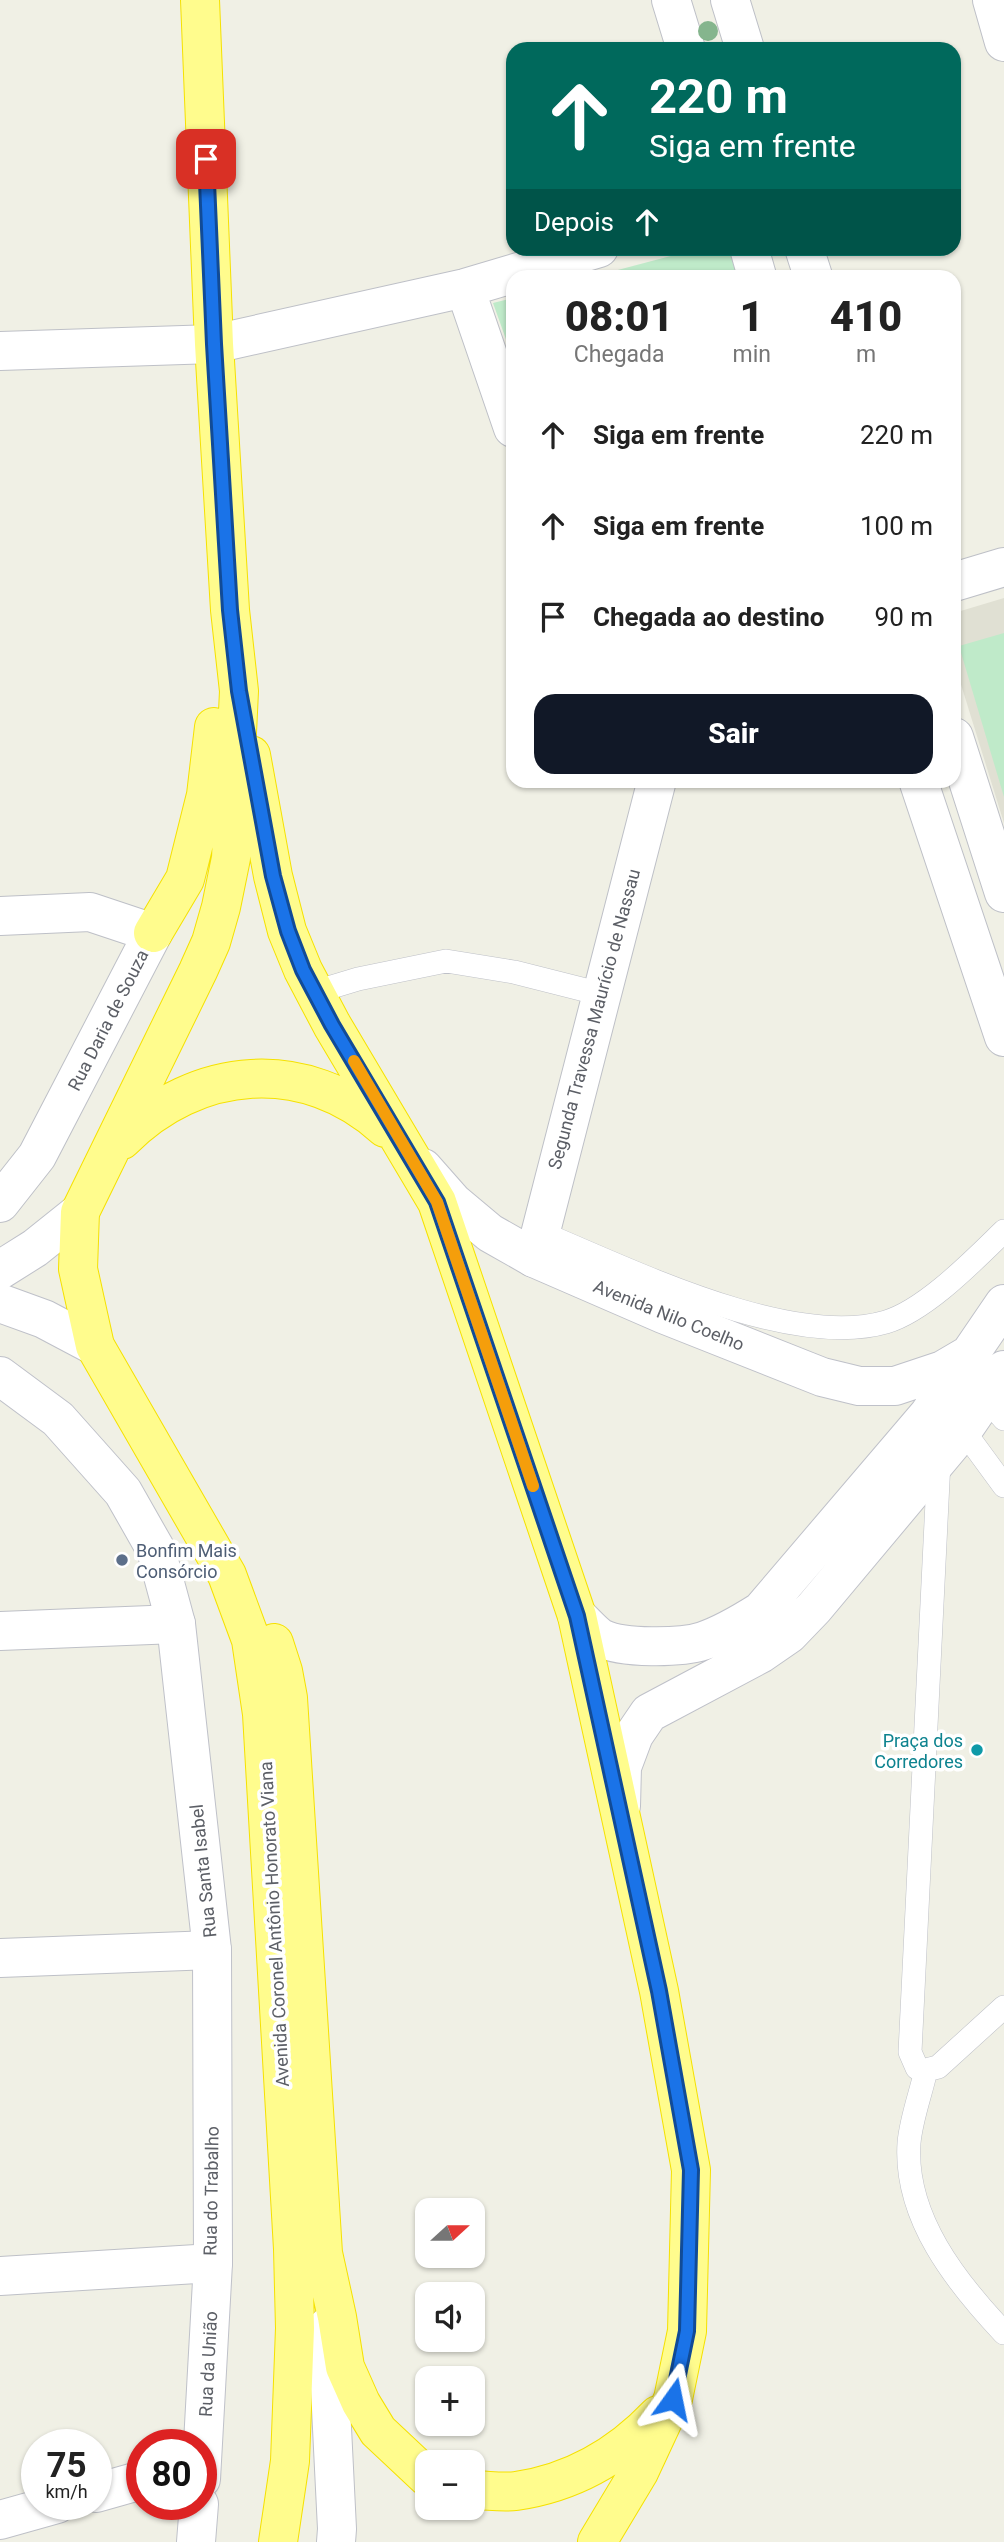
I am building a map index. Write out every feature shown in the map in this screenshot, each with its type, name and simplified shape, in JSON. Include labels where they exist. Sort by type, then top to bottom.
[{"type":"highway","name":"Avenida Coronel Antônio Honorato Viana","points":[[200,0],[214,344],[230,610],[239,691],[231,858],[211,942],[80,1212],[78,1269],[95,1346],[227,1575],[251,1640],[257,1671],[262,1714],[293,2249],[295,2328],[290,2461],[278,2542]]},
{"type":"highway","points":[[153,933],[185,879],[206,795],[230,610]]},
{"type":"highway","points":[[239,691],[280,907],[303,970],[437,1202],[577,1616],[659,1991],[691,2170],[687,2331],[673,2399],[639,2472],[597,2542]]},
{"type":"highway","points":[[109,1153],[137,1125],[183,1096],[204,1087],[256,1079],[313,1084],[339,1094],[365,1110],[402,1143]]},
{"type":"highway","name":"Avenida Coronel Antônio Honorato Viana","points":[[95,1346],[195,1483],[256,1595],[283,1671],[288,1698],[323,2253],[345,2367],[361,2403],[378,2431],[415,2466]]},
{"type":"highway","points":[[485,2490],[514,2491],[562,2480],[585,2470],[635,2438],[673,2399]]},
{"type":"street","points":[[671,0],[684,42]]},
{"type":"street","points":[[730,0],[742,42]]},
{"type":"street","points":[[525,270],[572,256]]},
{"type":"street","points":[[0,351],[214,344],[465,288],[506,276]]},
{"type":"street","points":[[465,288],[506,408]]},
{"type":"street","points":[[961,580],[1004,567]]},
{"type":"street","points":[[961,759],[1004,893]]},
{"type":"street","name":"Segunda Travessa Maurício de Nassau","points":[[536,1245],[655,788]]},
{"type":"street","points":[[921,788],[1004,1037]]},
{"type":"street","name":"Rua Daria de Souza","points":[[0,916],[90,912],[153,933],[37,1156],[0,1203]]},
{"type":"street","name":"Avenida Nilo Coelho","points":[[402,1143],[453,1202],[490,1233],[536,1245],[663,1314],[822,1377],[859,1386],[895,1385],[923,1378],[992,1385]]},
{"type":"street","points":[[0,1270],[35,1248],[80,1212]]},
{"type":"street","points":[[0,1303],[44,1319],[95,1346]]},
{"type":"street","name":"Avenida Nilo Coelho","points":[[621,1812],[622,1767],[634,1735],[649,1713],[732,1671],[789,1634],[814,1608],[951,1444],[992,1385],[1004,1304]]},
{"type":"street","name":"Rua Santa Isabel","points":[[0,1376],[58,1419],[123,1492],[156,1550],[176,1624],[212,1950],[0,1958]]},
{"type":"street","name":"Avenida Nilo Coelho","points":[[577,1616],[601,1638],[628,1646],[699,1642],[730,1630],[761,1611],[929,1414],[992,1385]]},
{"type":"street","points":[[0,1631],[176,1624]]},
{"type":"street","name":"Rua do Trabalho","points":[[0,2276],[213,2263],[212,1950]]},
{"type":"street","points":[[323,2253],[336,2542]]},
{"type":"street","name":"Rua da União","points":[[204,2429],[213,2263]]},
{"type":"street","points":[[0,2520],[21,2514]]},
{"type":"street","points":[[196,2542],[198,2520]]},
{"type":"lane","points":[[315,992],[358,979],[446,961],[514,972],[601,994]]},
{"type":"lane","points":[[536,1245],[779,1321],[849,1329],[888,1321],[924,1302],[1004,1231]]},
{"type":"lane","points":[[951,1444],[1004,1486]]},
{"type":"lane","points":[[951,1444],[910,2052],[918,2068],[926,2070],[938,2067],[1004,2007]]},
{"type":"lane","points":[[926,2070],[909,2140],[909,2173],[916,2204],[936,2246],[975,2302],[1004,2333]]},
{"type":"shaded area","points":[[1004,598],[1004,823],[961,685],[961,611]]},
{"type":"green space","points":[[671,256],[732,256],[737,270],[618,270]]},
{"type":"green space","points":[[506,300],[506,339],[493,303]]},
{"type":"green space","points":[[1004,633],[1004,797],[961,653],[961,645]]},
{"type":"slow traffic","points":[[354,1061],[437,1202],[533,1486]]},
{"type":"place","name":"Bonfim Mais Consórcio","points":[[122,1560]]},
{"type":"place","name":"Praça dos Corredores","points":[[977,1750]]},
{"type":"route","points":[[206,159],[230,610],[239,691],[273,876],[280,907],[303,970],[332,1025],[437,1202],[577,1616],[659,1991],[691,2170],[687,2331],[673,2399]]}]
